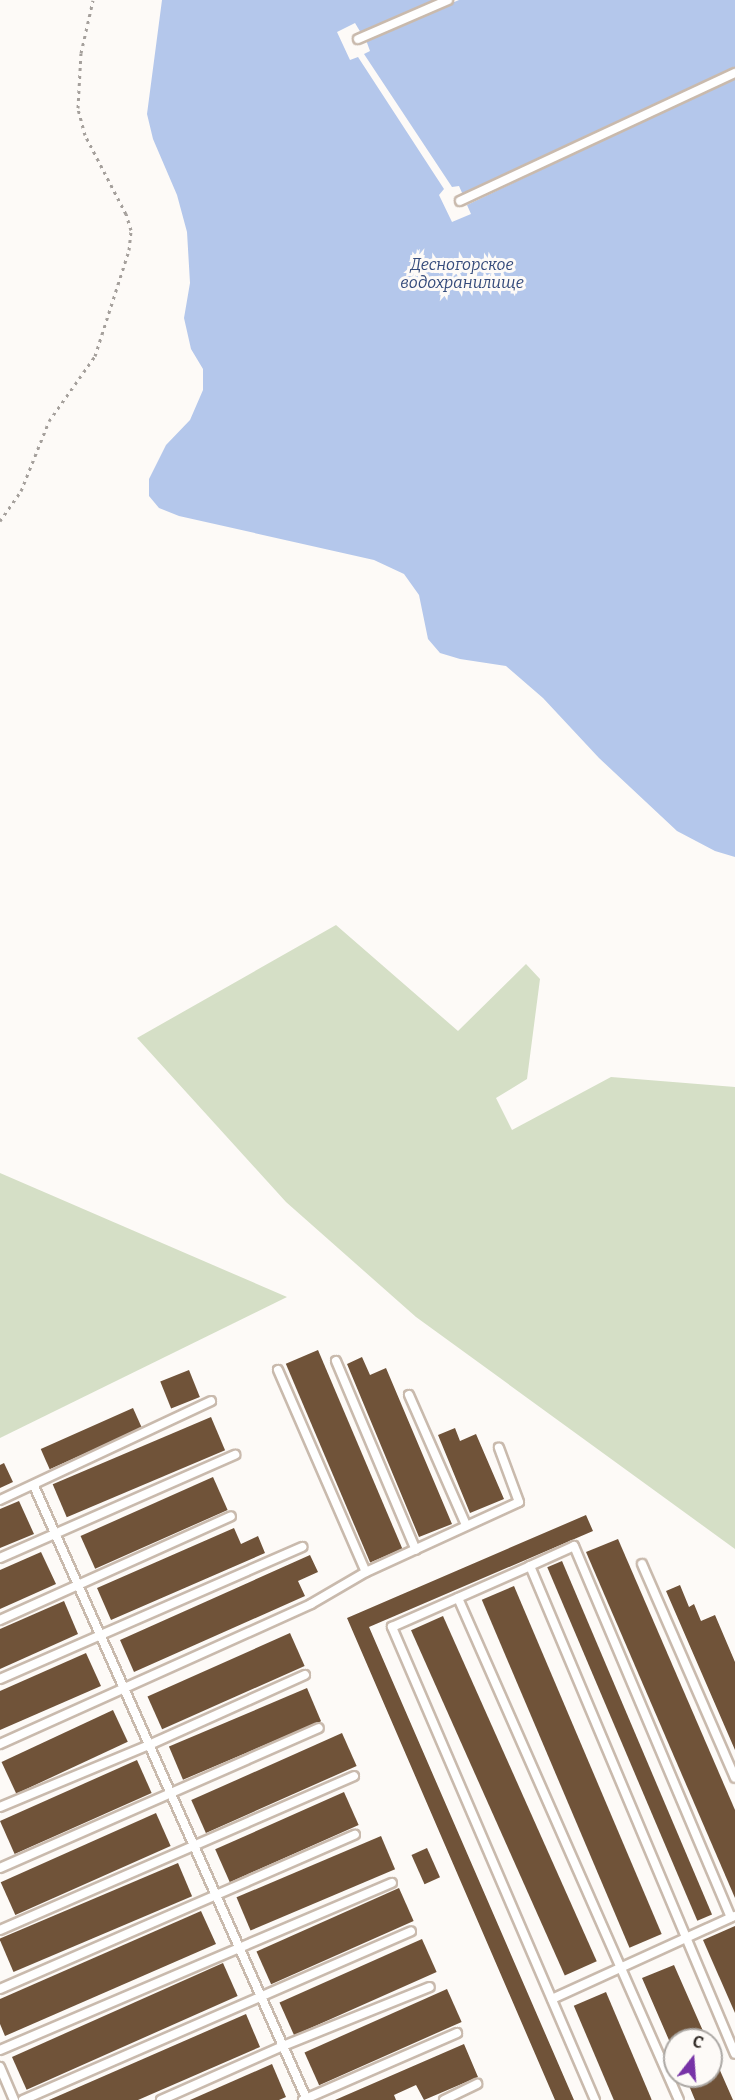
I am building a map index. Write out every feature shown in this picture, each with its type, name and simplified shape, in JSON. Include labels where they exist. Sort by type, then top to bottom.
[{"type":"lane","points":[[358,39],[448,0]]},
{"type":"lane","points":[[460,201],[735,73]]},
{"type":"lane","points":[[336,1361],[416,1550]]},
{"type":"lane","points":[[278,1371],[366,1572]]},
{"type":"lane","points":[[409,1395],[466,1525]]},
{"type":"lane","points":[[0,1500],[211,1401]]},
{"type":"lane","points":[[0,1744],[311,1604],[366,1572],[519,1502],[499,1448]]},
{"type":"lane","points":[[0,1558],[234,1455]]},
{"type":"lane","points":[[34,1486],[305,2100],[458,2033]]},
{"type":"lane","points":[[0,1620],[231,1516]]},
{"type":"lane","points":[[0,1679],[302,1546]]},
{"type":"lane","points":[[552,1999],[733,1916],[574,1546],[392,1627],[552,1999],[596,2100]]},
{"type":"lane","points":[[642,1563],[735,1778]]},
{"type":"lane","points":[[530,1566],[735,2054]]},
{"type":"lane","points":[[458,1598],[679,2100]]},
{"type":"lane","points":[[0,1807],[149,1745],[305,1675]]},
{"type":"lane","points":[[0,1868],[320,1728]]},
{"type":"lane","points":[[0,1930],[354,1776]]},
{"type":"lane","points":[[0,1989],[355,1835]]},
{"type":"lane","points":[[0,2049],[392,1882]]},
{"type":"lane","points":[[23,2100],[411,1931]]},
{"type":"lane","points":[[161,2100],[283,2046],[430,1988]]},
{"type":"lane","points":[[0,2067],[14,2100]]},
{"type":"lane","points":[[444,2100],[477,2084]]},
{"type":"path","points":[[0,521],[21,491],[49,421],[94,356],[129,250],[131,230],[126,214],[84,135],[78,108],[81,53],[93,0]]},
{"type":"green space","points":[[336,925],[458,1031],[526,964],[540,979],[527,1079],[496,1098],[512,1130],[611,1077],[735,1087],[735,1549],[416,1317],[286,1202],[137,1038]]},
{"type":"green space","points":[[0,1173],[287,1297],[0,1438]]},
{"type":"water","name":"Десногорское водохранилище","points":[[162,0],[735,0],[735,857],[715,851],[677,831],[599,758],[543,698],[506,666],[460,659],[440,653],[428,639],[419,595],[404,574],[374,560],[179,516],[159,508],[149,496],[149,479],[166,445],[190,420],[203,390],[203,369],[191,349],[184,318],[190,283],[187,232],[177,195],[153,139],[147,114]]},
{"type":"pier","points":[[436,0],[459,0],[366,40],[370,51],[364,54],[452,187],[459,186],[463,195],[735,68],[735,77],[467,205],[471,214],[452,222],[439,195],[444,189],[358,57],[350,60],[337,32],[355,23],[361,33]]},
{"type":"building","points":[[318,1350],[402,1549],[370,1563],[286,1364]]},
{"type":"building","points":[[362,1357],[370,1375],[386,1368],[452,1524],[419,1537],[347,1364]]},
{"type":"building","points":[[189,1370],[200,1397],[171,1409],[160,1382]]},
{"type":"building","points":[[133,1408],[142,1428],[50,1469],[41,1449]]},
{"type":"building","points":[[211,1417],[225,1450],[67,1517],[53,1484]]},
{"type":"building","points":[[455,1428],[460,1441],[476,1434],[504,1499],[470,1513],[438,1435]]},
{"type":"building","points":[[4,1463],[13,1482],[0,1488],[0,1465]]},
{"type":"building","points":[[213,1477],[228,1510],[95,1569],[81,1536]]},
{"type":"building","points":[[19,1501],[34,1534],[0,1548],[0,1509]]},
{"type":"building","points":[[586,1515],[593,1531],[369,1627],[574,2100],[555,2100],[347,1618]]},
{"type":"building","points":[[234,1528],[241,1544],[258,1536],[265,1553],[111,1620],[97,1588]]},
{"type":"building","points":[[618,1539],[735,1810],[735,1898],[586,1552]]},
{"type":"building","points":[[41,1552],[56,1584],[0,1609],[0,1570]]},
{"type":"building","points":[[310,1555],[318,1572],[298,1581],[305,1596],[134,1672],[120,1640]]},
{"type":"building","points":[[562,1561],[712,1914],[697,1921],[547,1567]]},
{"type":"building","points":[[680,1585],[689,1607],[694,1604],[701,1621],[715,1615],[735,1662],[735,1750],[666,1591]]},
{"type":"building","points":[[514,1586],[662,1934],[629,1948],[482,1600]]},
{"type":"building","points":[[64,1601],[78,1634],[0,1669],[0,1629]]},
{"type":"building","points":[[443,1616],[597,1961],[565,1976],[411,1630]]},
{"type":"building","points":[[290,1633],[305,1666],[162,1729],[147,1696]]},
{"type":"building","points":[[86,1653],[101,1686],[0,1730],[0,1691]]},
{"type":"building","points":[[307,1688],[321,1721],[183,1780],[169,1747]]},
{"type":"building","points":[[113,1710],[128,1742],[16,1794],[2,1762]]},
{"type":"building","points":[[342,1733],[357,1766],[206,1833],[191,1800]]},
{"type":"building","points":[[137,1760],[152,1793],[15,1854],[0,1821]]},
{"type":"building","points":[[344,1792],[359,1825],[230,1882],[215,1849]]},
{"type":"building","points":[[156,1813],[171,1846],[15,1915],[1,1882]]},
{"type":"building","points":[[381,1836],[395,1869],[251,1930],[236,1897]]},
{"type":"building","points":[[427,1848],[440,1877],[424,1884],[411,1855]]},
{"type":"building","points":[[178,1863],[192,1896],[13,1972],[0,1939]]},
{"type":"building","points":[[399,1888],[414,1921],[271,1984],[256,1951]]},
{"type":"building","points":[[201,1911],[216,1944],[5,2036],[0,2024],[0,1999]]},
{"type":"building","points":[[735,1926],[735,2013],[703,1940]]},
{"type":"building","points":[[422,1939],[437,1972],[294,2035],[279,2002]]},
{"type":"building","points":[[223,1963],[238,1996],[27,2090],[12,2057]]},
{"type":"building","points":[[674,1965],[702,2028],[664,2028],[642,1978]]},
{"type":"building","points":[[447,1989],[462,2022],[319,2085],[304,2052]]},
{"type":"building","points":[[606,1992],[652,2100],[614,2100],[574,2006]]},
{"type":"building","points":[[246,2014],[260,2047],[138,2100],[49,2100]]},
{"type":"building","points":[[464,2044],[478,2077],[424,2100],[416,2085],[394,2095],[396,2100],[335,2100]]},
{"type":"building","points":[[272,2064],[286,2097],[279,2100],[190,2100]]},
{"type":"building","points":[[723,2077],[733,2100],[695,2100],[690,2088],[723,2088]]}]
